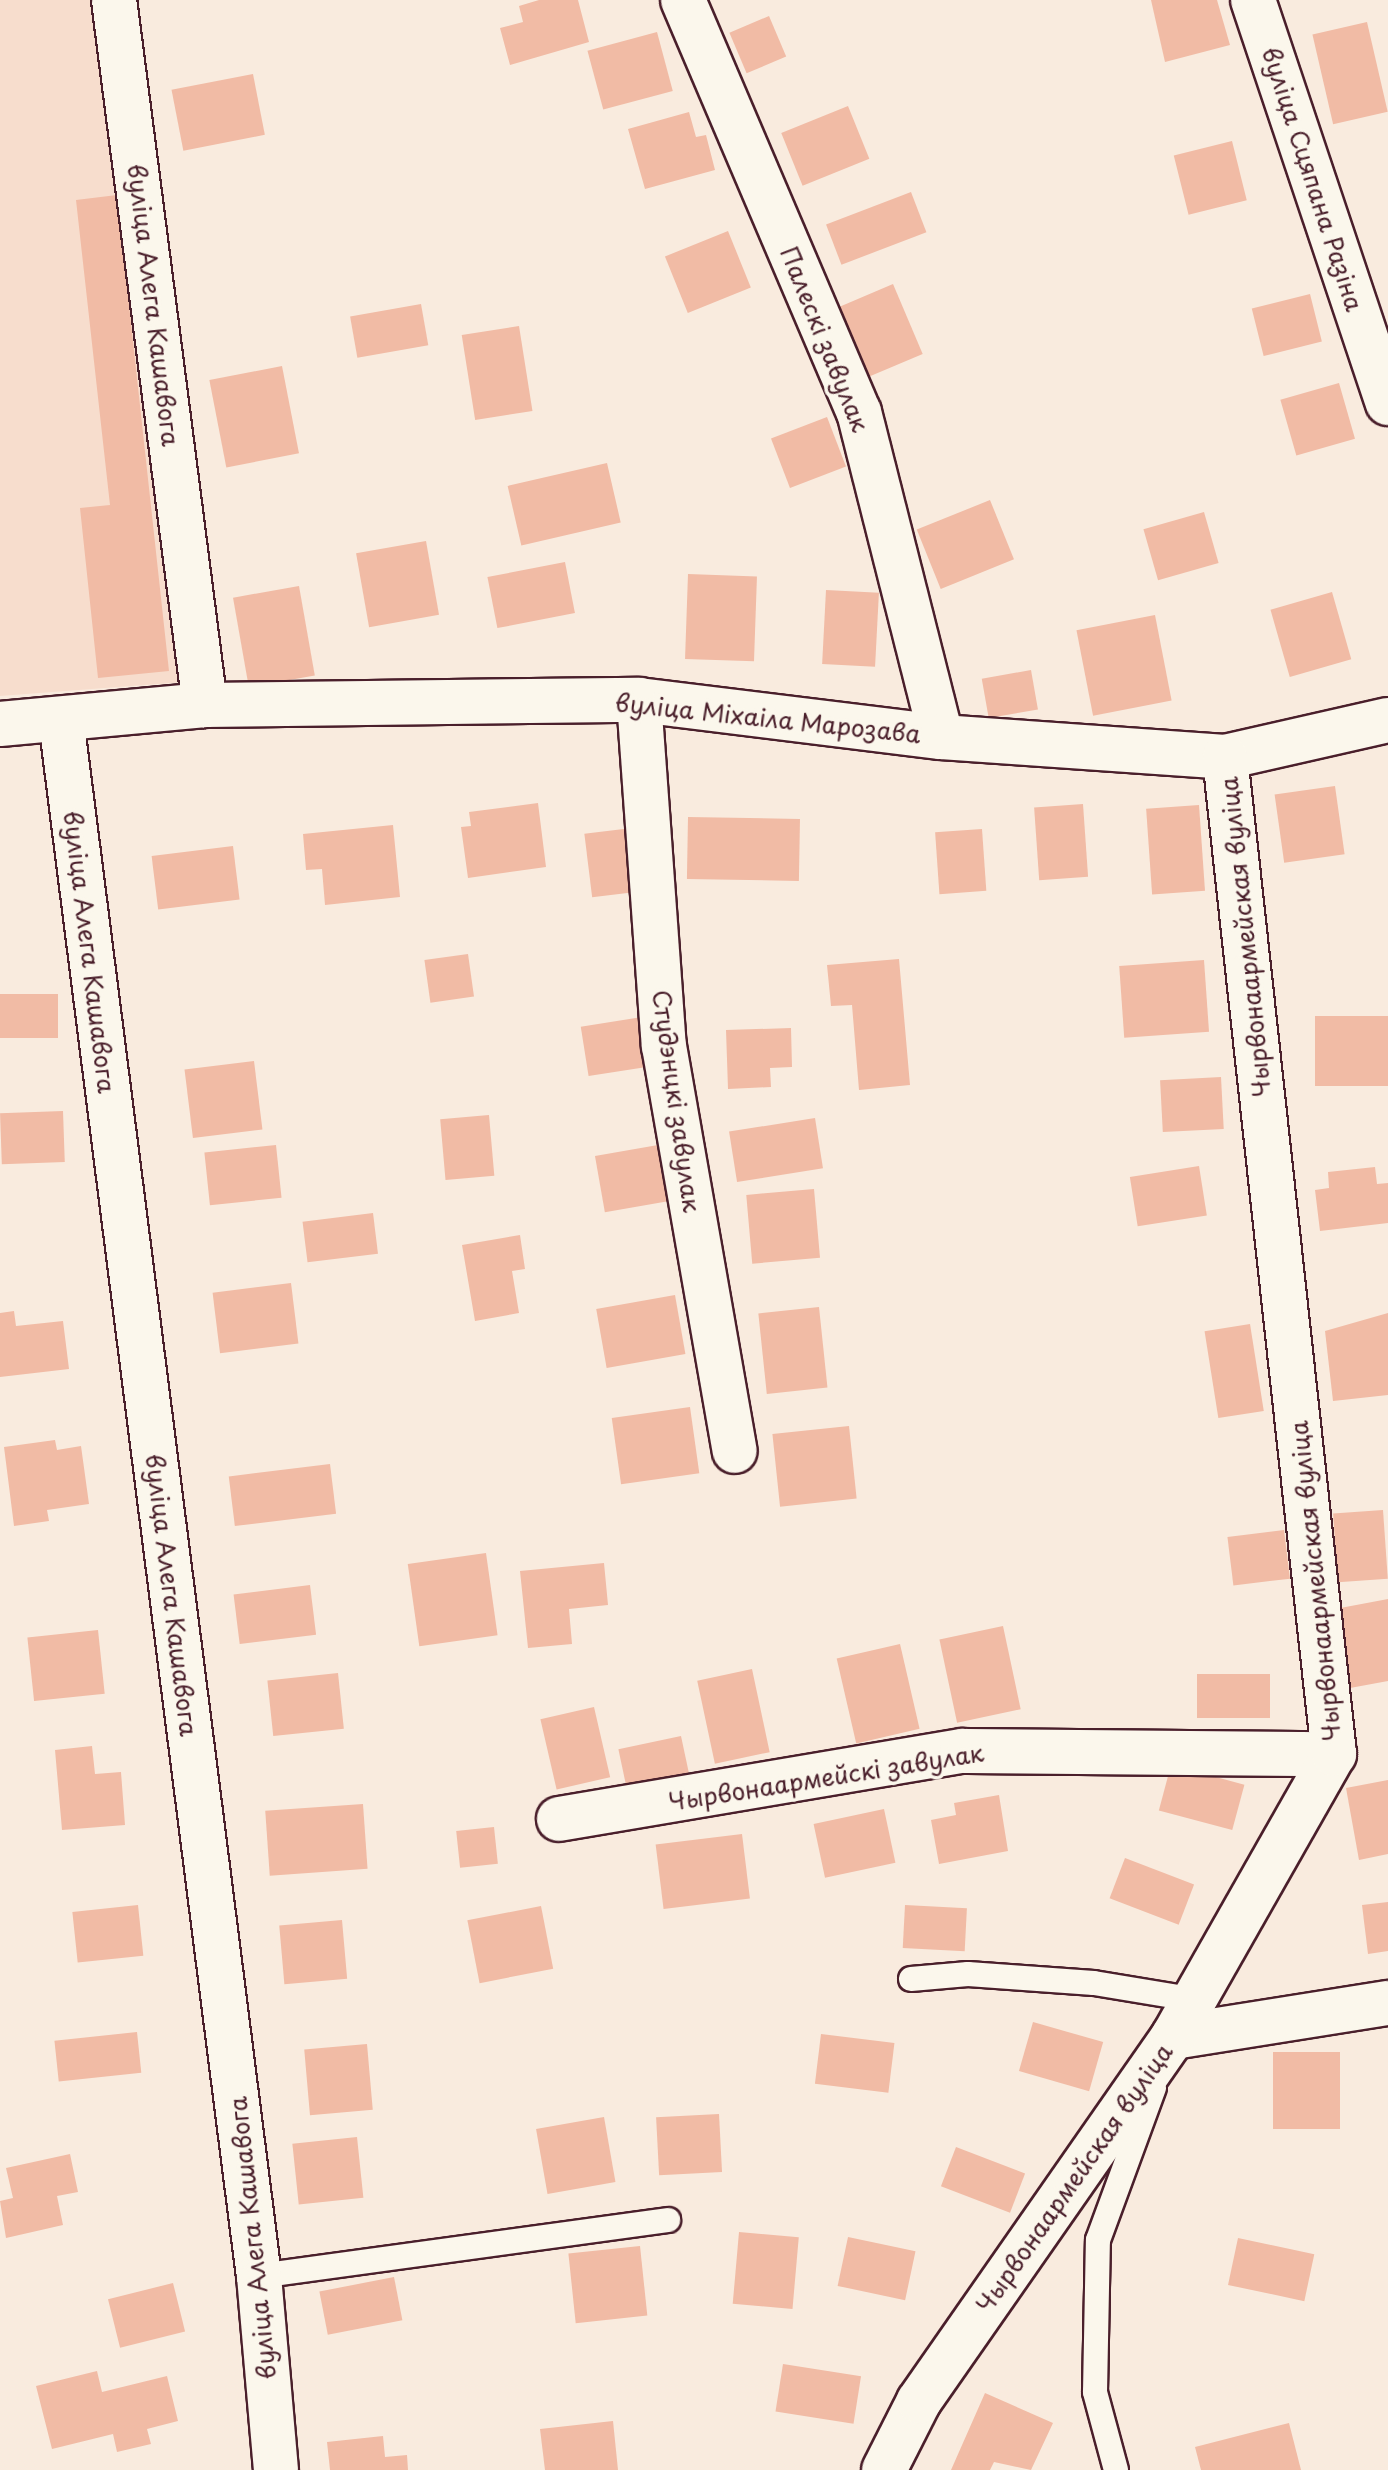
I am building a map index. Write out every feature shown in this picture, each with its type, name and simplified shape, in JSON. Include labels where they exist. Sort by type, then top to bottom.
[{"type":"street","name":"вуліца Алега Кашавога","points":[[114,0],[205,705]]},
{"type":"street","name":"Палескі завулак","points":[[683,0],[859,412],[941,737]]},
{"type":"street","name":"вуліца Сцяпана Разіна","points":[[1253,0],[1388,403]]},
{"type":"street","name":"вуліца Міхаіла Марозава","points":[[0,724],[205,705],[639,700],[941,737],[1225,757],[1388,720]]},
{"type":"street","name":"Студэнцкі завулак","points":[[639,700],[664,1046],[735,1451]]},
{"type":"street","name":"вуліца Алега Кашавога","points":[[61,720],[259,2276],[276,2470]]},
{"type":"street","name":"Чырвонаармейская вуліца","points":[[884,2470],[919,2401],[1182,2018],[1334,1754],[1225,757]]},
{"type":"street","name":"Чырвонаармейскі завулак","points":[[559,1819],[962,1751],[1334,1754]]},
{"type":"street","points":[[1182,2018],[1388,2003]]},
{"type":"lane","points":[[911,1979],[1016,1977],[1182,2018],[1098,2240],[1095,2392],[1112,2466]]},
{"type":"lane","points":[[259,2276],[668,2220]]},
{"type":"shaded area","points":[[0,0],[104,0],[184,682],[0,696]]},
{"type":"building","points":[[539,0],[578,0],[589,42],[510,65],[500,28],[523,22],[519,6]]},
{"type":"building","points":[[1151,0],[1217,0],[1230,45],[1165,62]]},
{"type":"building","points":[[769,16],[786,57],[747,73],[729,33]]},
{"type":"building","points":[[1367,22],[1388,112],[1333,124],[1312,35]]},
{"type":"building","points":[[657,32],[673,91],[603,110],[587,51]]},
{"type":"building","points":[[253,74],[265,135],[183,151],[172,90]]},
{"type":"building","points":[[848,106],[869,159],[803,186],[781,133]]},
{"type":"building","points":[[689,112],[696,137],[706,135],[715,170],[645,189],[628,129]]},
{"type":"building","points":[[1232,141],[1247,200],[1189,215],[1174,156]]},
{"type":"building","points":[[911,192],[926,232],[841,265],[826,225]]},
{"type":"building","points":[[117,195],[169,671],[98,678],[80,508],[110,505],[76,200]]},
{"type":"building","points":[[728,231],[751,288],[688,313],[665,256]]},
{"type":"building","points":[[893,284],[923,354],[869,377],[840,307]]},
{"type":"building","points":[[1310,294],[1322,342],[1264,356],[1252,309]]},
{"type":"building","points":[[421,304],[428,345],[357,358],[350,317]]},
{"type":"building","points":[[519,326],[532,411],[475,420],[462,335]]},
{"type":"building","points":[[282,366],[299,453],[226,467],[209,380]]},
{"type":"building","points":[[1339,383],[1355,439],[1296,456],[1280,400]]},
{"type":"building","points":[[827,417],[846,466],[790,488],[771,439]]},
{"type":"building","points":[[607,463],[621,522],[521,545],[508,486]]},
{"type":"building","points":[[990,500],[1014,559],[941,589],[917,530]]},
{"type":"building","points":[[1204,512],[1219,563],[1158,580],[1143,529]]},
{"type":"building","points":[[426,541],[439,615],[369,627],[356,553]]},
{"type":"building","points":[[565,562],[575,613],[497,628],[487,577]]},
{"type":"building","points":[[688,574],[757,576],[754,661],[685,659]]},
{"type":"building","points":[[299,586],[315,676],[249,687],[233,598]]},
{"type":"building","points":[[826,590],[879,593],[875,667],[822,664]]},
{"type":"building","points":[[1332,592],[1351,659],[1290,677],[1270,610]]},
{"type":"building","points":[[1155,615],[1172,700],[1093,716],[1076,630]]},
{"type":"building","points":[[1031,670],[1038,709],[989,718],[982,679]]},
{"type":"building","points":[[1335,786],[1345,854],[1284,863],[1275,794]]},
{"type":"building","points":[[538,803],[546,867],[468,878],[461,827],[471,826],[469,812]]},
{"type":"building","points":[[1083,804],[1088,877],[1039,880],[1034,807]]},
{"type":"building","points":[[1199,805],[1205,891],[1152,894],[1146,809]]},
{"type":"building","points":[[688,817],[800,819],[799,881],[687,879]]},
{"type":"building","points":[[393,825],[400,897],[325,905],[322,869],[306,870],[303,834]]},
{"type":"building","points":[[632,828],[640,892],[592,897],[584,834]]},
{"type":"building","points":[[982,829],[986,891],[939,894],[935,832]]},
{"type":"building","points":[[233,846],[240,900],[158,910],[152,856]]},
{"type":"building","points":[[468,954],[474,997],[430,1003],[424,960]]},
{"type":"building","points":[[899,959],[910,1085],[859,1090],[852,1005],[831,1006],[827,965]]},
{"type":"building","points":[[1204,960],[1209,1032],[1124,1038],[1119,966]]},
{"type":"building","points":[[0,994],[58,994],[58,1038],[0,1038]]},
{"type":"building","points":[[1315,1016],[1388,1016],[1388,1086],[1315,1086]]},
{"type":"building","points":[[642,1017],[650,1066],[589,1076],[581,1027]]},
{"type":"building","points":[[791,1028],[792,1067],[770,1068],[771,1087],[728,1089],[726,1030]]},
{"type":"building","points":[[254,1061],[262,1129],[193,1138],[185,1070]]},
{"type":"building","points":[[1221,1077],[1224,1129],[1163,1132],[1160,1080]]},
{"type":"building","points":[[63,1111],[65,1162],[2,1164],[0,1113]]},
{"type":"building","points":[[489,1115],[494,1176],[446,1180],[440,1119]]},
{"type":"building","points":[[815,1118],[823,1168],[737,1182],[729,1132]]},
{"type":"building","points":[[276,1145],[282,1198],[210,1205],[204,1153]]},
{"type":"building","points":[[658,1145],[668,1201],[605,1212],[595,1156]]},
{"type":"building","points":[[1199,1166],[1207,1215],[1138,1226],[1130,1177]]},
{"type":"building","points":[[1375,1167],[1377,1184],[1388,1183],[1388,1223],[1320,1231],[1315,1190],[1329,1188],[1328,1172]]},
{"type":"building","points":[[814,1189],[820,1258],[752,1264],[746,1195]]},
{"type":"building","points":[[373,1213],[378,1254],[308,1262],[303,1222]]},
{"type":"building","points":[[520,1235],[525,1269],[512,1271],[519,1313],[475,1321],[462,1245]]},
{"type":"building","points":[[291,1283],[298,1344],[220,1353],[213,1293]]},
{"type":"building","points":[[675,1295],[685,1354],[607,1368],[596,1309]]},
{"type":"building","points":[[819,1307],[827,1388],[767,1394],[758,1313]]},
{"type":"building","points":[[14,1311],[16,1326],[63,1321],[69,1369],[0,1377],[0,1313]]},
{"type":"building","points":[[1388,1313],[1388,1395],[1333,1401],[1325,1331]]},
{"type":"building","points":[[1250,1324],[1264,1411],[1218,1418],[1205,1331]]},
{"type":"building","points":[[690,1407],[699,1473],[621,1484],[612,1418]]},
{"type":"building","points":[[849,1426],[857,1499],[780,1507],[772,1434]]},
{"type":"building","points":[[55,1440],[57,1450],[81,1446],[89,1504],[47,1510],[49,1521],[14,1526],[4,1447]]},
{"type":"building","points":[[330,1464],[336,1514],[235,1526],[229,1476]]},
{"type":"building","points":[[1383,1510],[1388,1579],[1338,1582],[1333,1513]]},
{"type":"building","points":[[1284,1530],[1290,1579],[1233,1586],[1227,1537]]},
{"type":"building","points":[[486,1553],[498,1635],[419,1646],[408,1564]]},
{"type":"building","points":[[604,1563],[608,1605],[569,1609],[572,1644],[528,1648],[520,1571]]},
{"type":"building","points":[[310,1585],[316,1635],[240,1644],[234,1594]]},
{"type":"building","points":[[1388,1599],[1388,1681],[1350,1688],[1335,1609]]},
{"type":"building","points":[[1003,1626],[1021,1709],[957,1723],[939,1640]]},
{"type":"building","points":[[98,1630],[105,1694],[34,1701],[27,1637]]},
{"type":"building","points":[[900,1644],[920,1729],[856,1743],[837,1659]]},
{"type":"building","points":[[752,1669],[770,1752],[715,1764],[697,1681]]},
{"type":"building","points":[[338,1673],[344,1729],[273,1736],[267,1680]]},
{"type":"building","points":[[1197,1674],[1270,1674],[1270,1718],[1197,1718]]},
{"type":"building","points":[[594,1707],[610,1777],[557,1790],[540,1719]]},
{"type":"building","points":[[681,1736],[690,1778],[627,1791],[618,1749]]},
{"type":"building","points":[[92,1746],[95,1774],[121,1772],[125,1825],[62,1830],[55,1750]]},
{"type":"building","points":[[1171,1765],[1244,1785],[1232,1830],[1159,1810]]},
{"type":"building","points":[[1388,1780],[1388,1854],[1359,1860],[1346,1788]]},
{"type":"building","points":[[999,1795],[1008,1851],[939,1864],[931,1820],[956,1815],[954,1803]]},
{"type":"building","points":[[363,1804],[368,1869],[270,1876],[265,1811]]},
{"type":"building","points":[[884,1809],[895,1863],[825,1878],[814,1824]]},
{"type":"building","points":[[494,1827],[498,1864],[460,1868],[456,1831]]},
{"type":"building","points":[[742,1834],[750,1899],[664,1909],[656,1845]]},
{"type":"building","points":[[1125,1858],[1194,1885],[1179,1925],[1110,1898]]},
{"type":"building","points":[[1388,1902],[1388,1951],[1368,1954],[1362,1905]]},
{"type":"building","points":[[138,1905],[143,1956],[78,1963],[72,1912]]},
{"type":"building","points":[[905,1905],[967,1908],[965,1951],[903,1948]]},
{"type":"building","points":[[541,1906],[553,1969],[480,1983],[467,1920]]},
{"type":"building","points":[[342,1920],[347,1979],[284,1984],[279,1925]]},
{"type":"building","points":[[1033,2022],[1103,2042],[1089,2091],[1019,2071]]},
{"type":"building","points":[[137,2032],[141,2073],[59,2081],[54,2041]]},
{"type":"building","points":[[821,2034],[894,2043],[888,2093],[815,2084]]},
{"type":"building","points":[[367,2044],[373,2110],[310,2115],[304,2049]]},
{"type":"building","points":[[1273,2052],[1340,2052],[1340,2129],[1273,2129]]},
{"type":"building","points":[[719,2114],[722,2172],[659,2175],[656,2117]]},
{"type":"building","points":[[604,2117],[615,2182],[548,2194],[536,2129]]},
{"type":"building","points":[[357,2137],[363,2198],[299,2204],[292,2144]]},
{"type":"building","points":[[956,2147],[1025,2174],[1010,2213],[941,2186]]},
{"type":"building","points":[[70,2154],[78,2192],[57,2196],[63,2225],[6,2238],[0,2201],[13,2198],[6,2168]]},
{"type":"building","points":[[739,2232],[799,2237],[792,2309],[733,2304]]},
{"type":"building","points":[[848,2237],[915,2251],[905,2300],[838,2286]]},
{"type":"building","points":[[1238,2238],[1314,2254],[1304,2301],[1228,2285]]},
{"type":"building","points":[[640,2246],[647,2316],[576,2323],[568,2254]]},
{"type":"building","points":[[394,2277],[402,2320],[328,2335],[319,2292]]},
{"type":"building","points":[[173,2283],[185,2332],[120,2348],[108,2299]]},
{"type":"building","points":[[783,2364],[861,2376],[854,2424],[775,2411]]},
{"type":"building","points":[[97,2371],[102,2392],[167,2376],[178,2421],[147,2429],[151,2444],[117,2452],[113,2434],[52,2449],[36,2386]]},
{"type":"building","points":[[985,2393],[1053,2423],[1031,2470],[994,2462],[990,2470],[951,2470]]},
{"type":"building","points":[[613,2421],[618,2470],[545,2470],[540,2429]]},
{"type":"building","points":[[1289,2423],[1301,2470],[1201,2470],[1195,2447]]},
{"type":"building","points":[[383,2436],[385,2457],[407,2455],[408,2470],[330,2470],[327,2442]]}]
